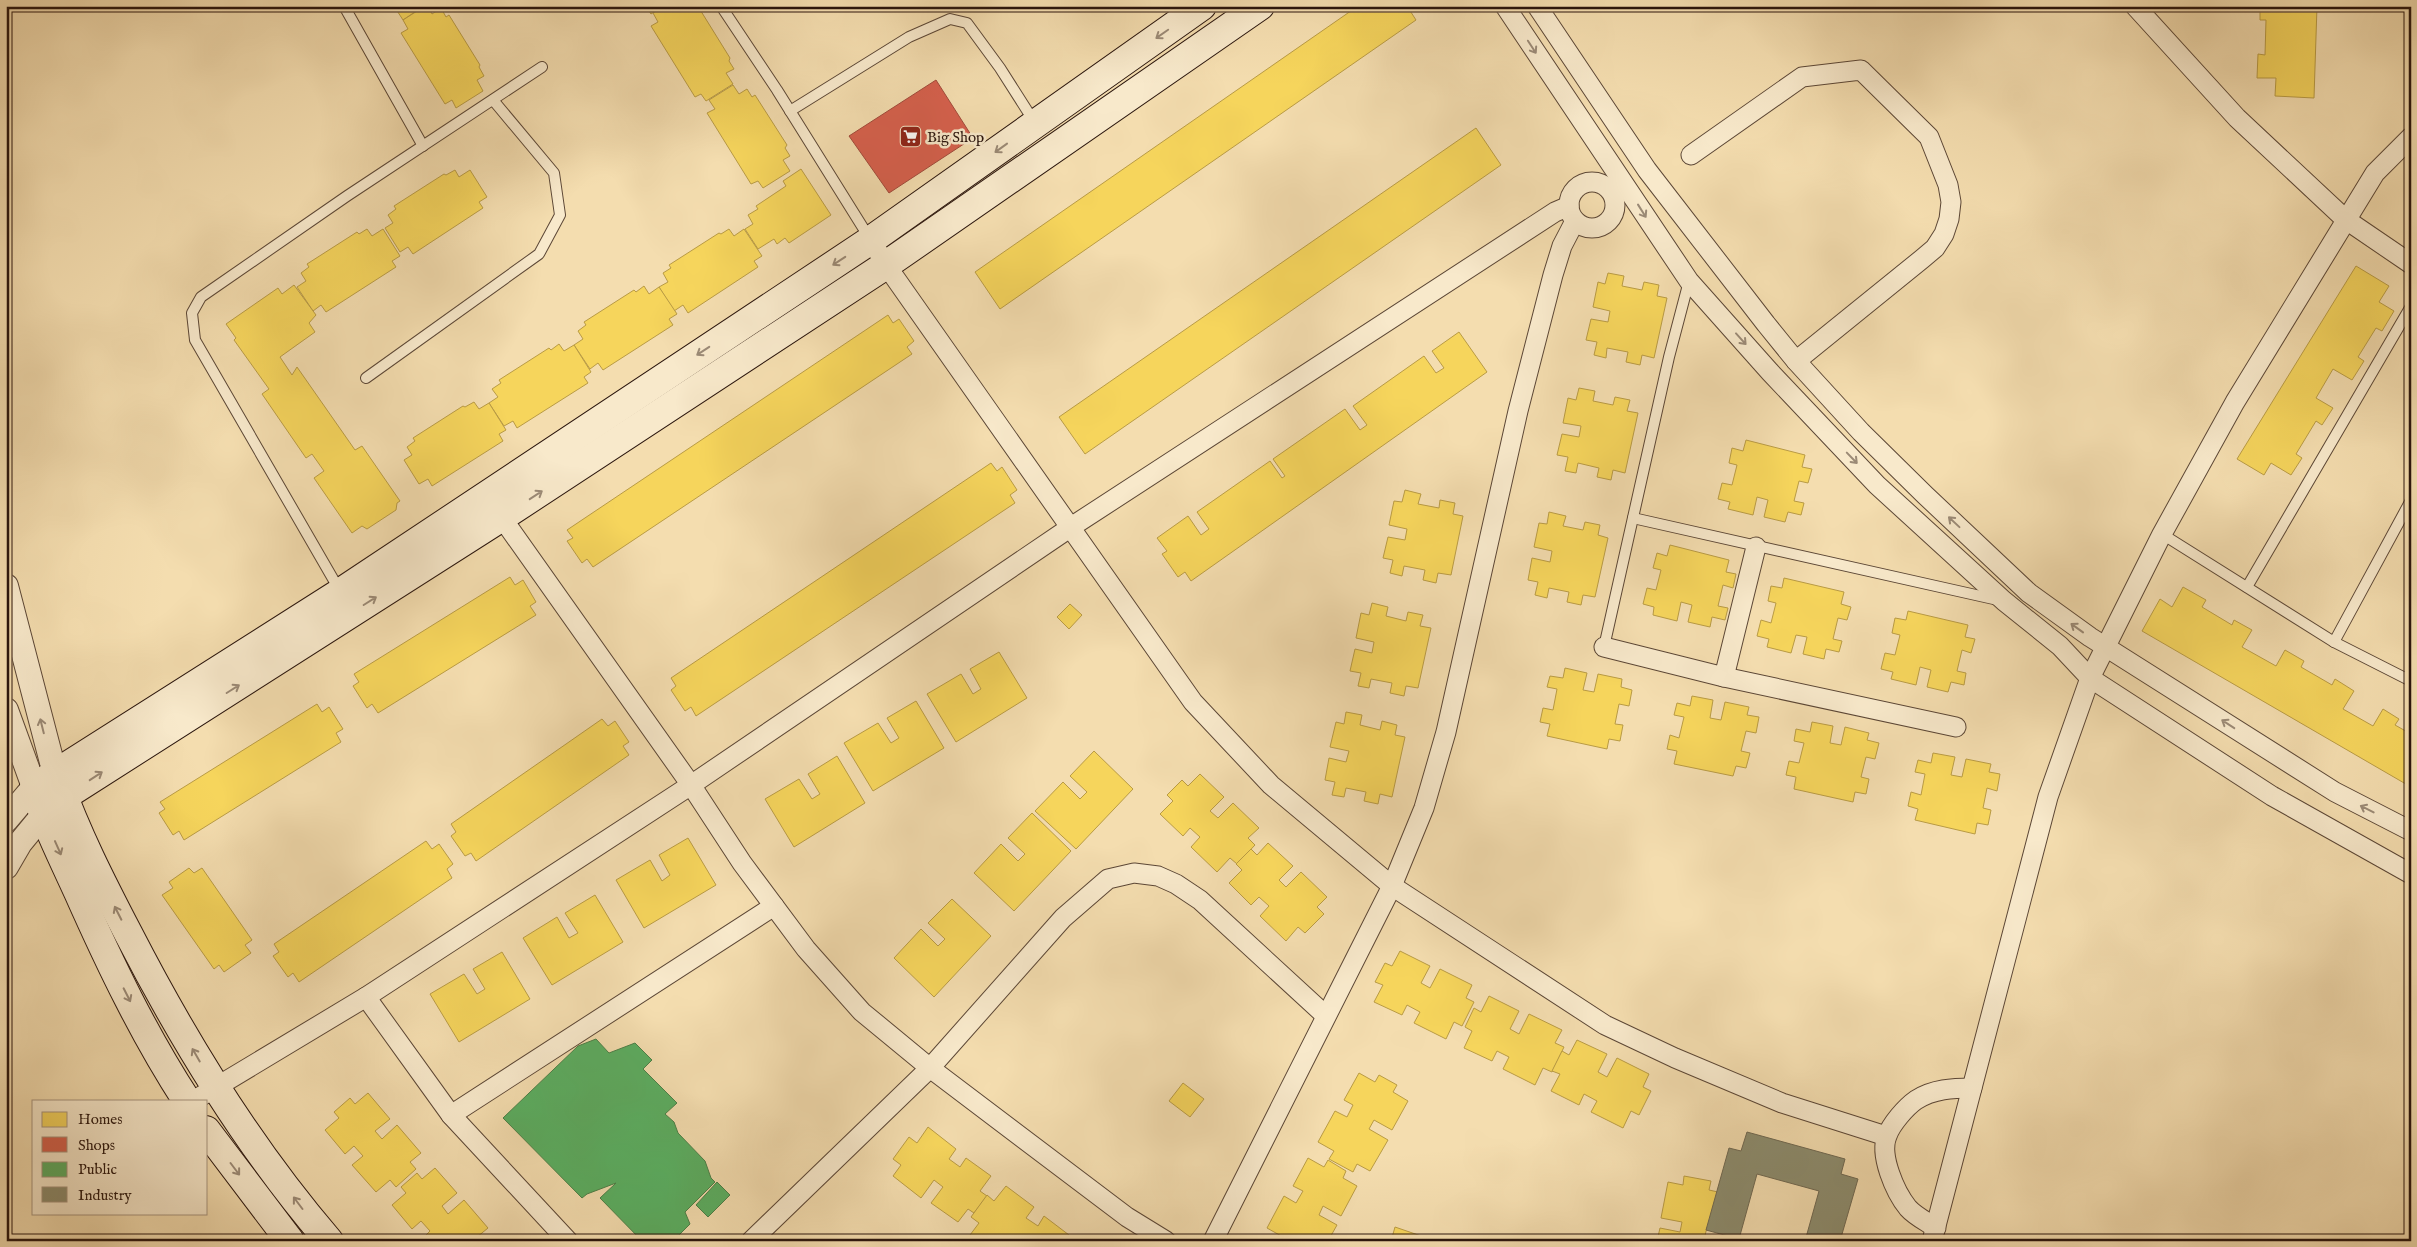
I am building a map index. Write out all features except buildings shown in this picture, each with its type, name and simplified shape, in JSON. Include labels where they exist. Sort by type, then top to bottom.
[{"type":"main road","points":[[186,1100],[142,1024],[116,974],[43,815],[51,786],[486,494],[871,240],[1202,6]]},
{"type":"main road","points":[[51,786],[502,518],[886,265],[1260,6]]},
{"type":"main road","points":[[51,786],[147,970],[204,1094],[268,1164],[329,1241]]},
{"type":"main road","points":[[208,1133],[290,1241]]},
{"type":"street","points":[[1505,6],[1580,121],[1618,188],[1689,282],[1770,372],[1877,485],[2004,601],[2060,646],[2090,678],[2272,796],[2410,873]]},
{"type":"street","points":[[1537,6],[1647,170],[1796,361],[1861,432],[2029,593],[2105,646],[2335,792],[2411,831]]},
{"type":"street","points":[[2134,6],[2237,118],[2345,219],[2411,264]]},
{"type":"street","points":[[1691,155],[1802,77],[1861,70],[1929,137],[1949,194],[1949,219],[1944,234],[1935,248],[1796,361]]},
{"type":"street","points":[[1934,1234],[2048,797],[2090,678],[2162,534],[2235,402],[2345,219],[2375,173],[2411,137]]},
{"type":"street","points":[[1213,1241],[1325,1015],[1392,886],[1424,808],[1446,732],[1518,412],[1553,275],[1572,214],[1573,192],[1585,183],[1600,183],[1618,188],[1647,170]]},
{"type":"street","points":[[1572,214],[1588,228],[1604,226],[1610,221],[1616,207],[1618,188]]},
{"type":"street","points":[[204,1094],[366,997],[691,785],[1071,527],[1547,218],[1572,214]]},
{"type":"street","points":[[871,240],[886,265],[1193,702],[1271,784],[1392,886],[1605,1025],[1675,1058],[1782,1103],[1886,1136]]},
{"type":"street","points":[[486,494],[691,785],[742,863],[806,949],[862,1012],[930,1068],[1127,1217],[1166,1241]]},
{"type":"street","points":[[1724,677],[1756,547]]},
{"type":"street","points":[[6,586],[51,786]]},
{"type":"street","points":[[1604,647],[1724,677],[1956,727]]},
{"type":"street","points":[[6,710],[51,786]]},
{"type":"street","points":[[6,820],[51,786]]},
{"type":"street","points":[[6,867],[20,843],[43,815]]},
{"type":"street","points":[[751,1241],[930,1068],[1062,918],[1108,879],[1134,873],[1158,876],[1176,884],[1200,900],[1325,1015]]},
{"type":"street","points":[[451,1115],[774,906]]},
{"type":"street","points":[[366,997],[451,1115],[568,1241]]},
{"type":"street","points":[[1934,1234],[1909,1209],[1893,1186],[1887,1161],[1886,1136],[1916,1100],[1947,1088],[1972,1088]]},
{"type":"lane","points":[[344,6],[423,146]]},
{"type":"lane","points":[[721,6],[871,240]]},
{"type":"lane","points":[[790,111],[909,37],[950,19],[967,22],[1000,68],[1035,123]]},
{"type":"lane","points":[[341,592],[195,340],[192,312],[200,297],[542,67]]},
{"type":"lane","points":[[366,378],[538,254],[560,215],[554,173],[493,100]]},
{"type":"lane","points":[[1604,647],[1669,357],[1689,282]]},
{"type":"lane","points":[[2247,587],[2411,306]]},
{"type":"lane","points":[[2334,642],[2411,500]]},
{"type":"lane","points":[[1633,518],[2004,601]]},
{"type":"lane","points":[[2162,534],[2334,642],[2411,681]]},
{"type":"place","name":"Big Shop","points":[[911,137]]}]
